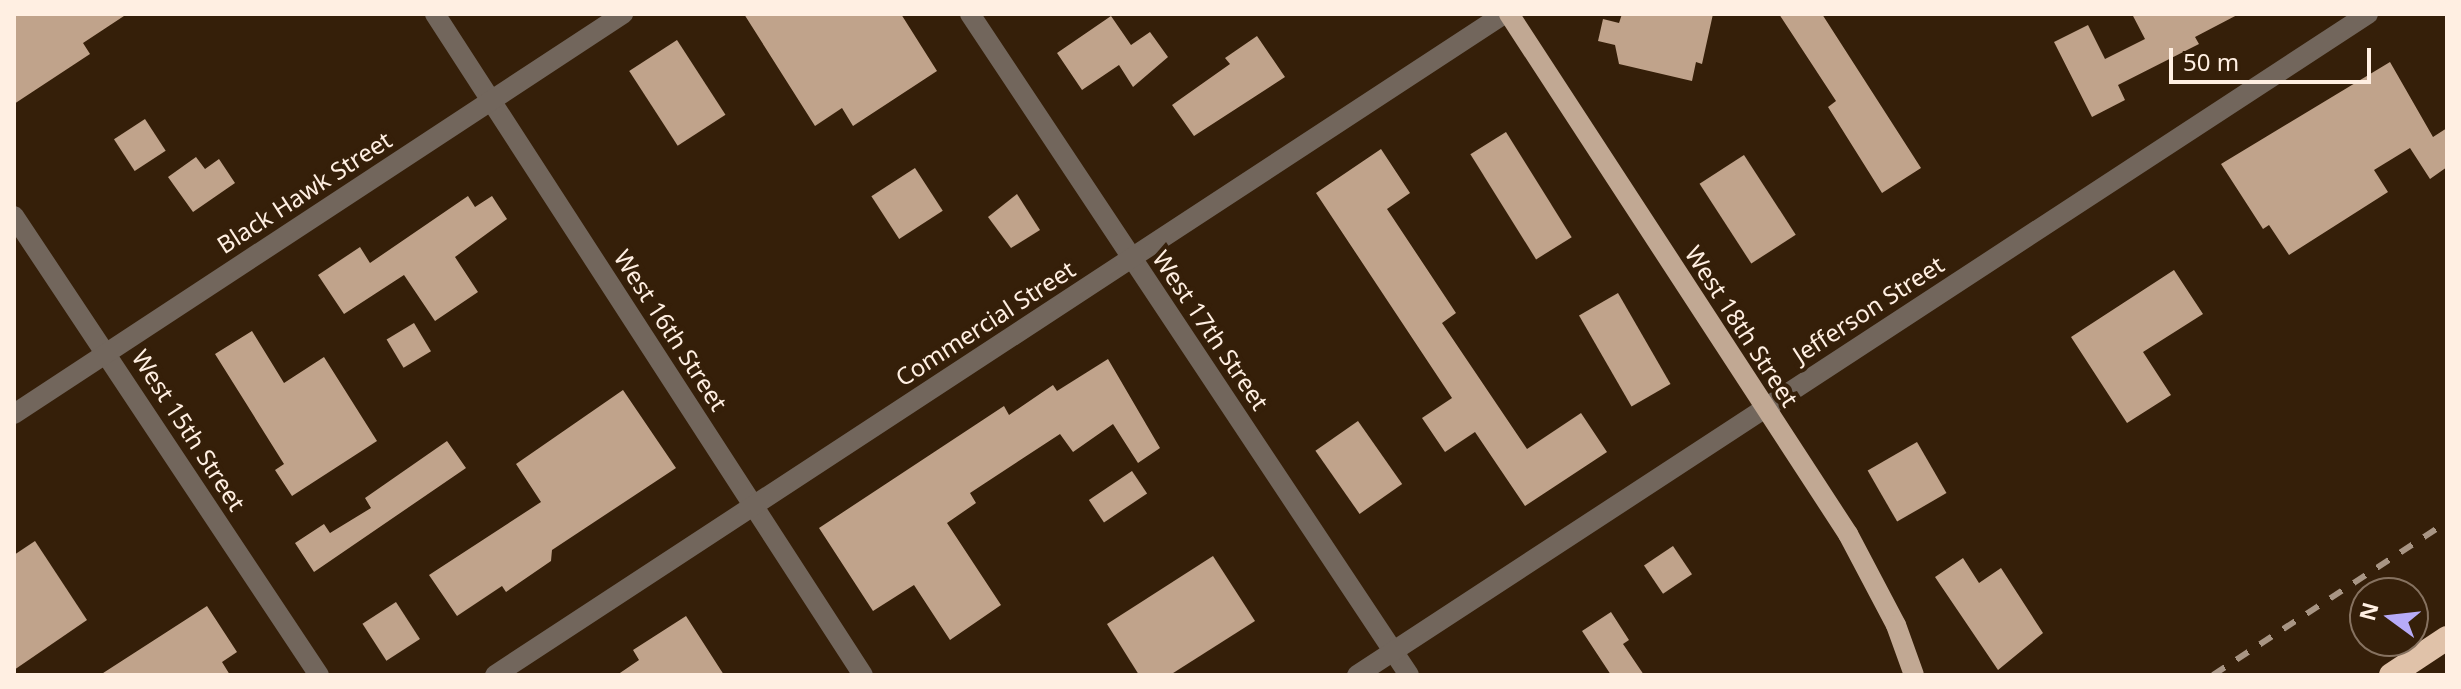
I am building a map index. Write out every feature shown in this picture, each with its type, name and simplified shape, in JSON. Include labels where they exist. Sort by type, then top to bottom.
[{"type":"highway","points":[[2391,675],[2447,638]]},
{"type":"main road","name":"West 18th Street","points":[[1506,14],[1872,575],[1914,675]]},
{"type":"street","name":"West 16th Street","points":[[435,14],[863,675]]},
{"type":"street","name":"Black Hawk Street","points":[[14,414],[623,14]]},
{"type":"street","name":"West 17th Street","points":[[970,14],[1409,675]]},
{"type":"street","name":"Commercial Street","points":[[495,675],[1506,14]]},
{"type":"street","name":"Jefferson Street","points":[[1357,675],[2368,14]]},
{"type":"street","name":"West 15th Street","points":[[14,216],[319,675]]},
{"type":"building","points":[[14,14],[127,14],[83,43],[90,54],[14,104]]},
{"type":"building","points":[[744,14],[901,14],[937,71],[853,126],[842,108],[815,126]]},
{"type":"building","points":[[1622,14],[1713,14],[1702,64],[1696,62],[1692,81],[1619,64],[1615,45],[1598,41],[1603,19],[1619,23]]},
{"type":"building","points":[[1779,14],[1822,14],[1921,168],[1882,193],[1828,107],[1836,101]]},
{"type":"building","points":[[2132,14],[2239,14],[2195,37],[2199,44],[2118,85],[2125,100],[2092,117],[2054,42],[2088,25],[2105,59],[2145,39]]},
{"type":"building","points":[[1111,16],[1131,45],[1150,32],[1168,57],[1133,87],[1119,65],[1082,90],[1057,53]]},
{"type":"building","points":[[1257,36],[1285,77],[1194,136],[1172,105],[1230,64],[1225,58]]},
{"type":"building","points":[[677,40],[725,115],[678,146],[629,71]]},
{"type":"building","points":[[2390,62],[2433,137],[2447,128],[2447,167],[2430,179],[2410,148],[2374,170],[2388,192],[2289,255],[2269,225],[2263,229],[2221,164]]},
{"type":"building","points":[[145,119],[166,151],[135,171],[114,139]]},
{"type":"building","points":[[1506,132],[1572,237],[1536,259],[1470,154]]},
{"type":"building","points":[[1381,149],[1410,193],[1387,209],[1456,313],[1442,323],[1527,449],[1581,413],[1607,452],[1525,506],[1475,432],[1445,452],[1422,418],[1452,398],[1316,193]]},
{"type":"building","points":[[1744,155],[1796,235],[1751,264],[1700,184]]},
{"type":"building","points":[[196,157],[205,169],[219,159],[235,183],[193,212],[168,177]]},
{"type":"building","points":[[915,168],[943,211],[899,239],[871,196]]},
{"type":"building","points":[[1017,194],[1040,230],[1011,248],[988,217]]},
{"type":"building","points":[[468,196],[475,207],[492,196],[507,219],[455,257],[478,292],[435,321],[404,275],[344,314],[318,275],[360,247],[370,263]]},
{"type":"building","points":[[2174,270],[2203,314],[2143,352],[2171,395],[2127,423],[2071,337]]},
{"type":"building","points":[[1618,293],[1670,384],[1632,406],[1579,316]]},
{"type":"building","points":[[414,323],[431,351],[404,368],[387,339]]},
{"type":"building","points":[[252,331],[284,383],[324,357],[377,441],[292,496],[275,470],[284,464],[215,354]]},
{"type":"building","points":[[1108,359],[1160,448],[1138,463],[1113,424],[1073,452],[1060,434],[970,493],[976,503],[947,523],[1001,605],[950,640],[914,585],[873,611],[819,528],[1004,406],[1009,415],[1053,385],[1057,391]]},
{"type":"building","points":[[623,390],[676,468],[552,550],[551,561],[506,592],[502,586],[457,616],[429,575],[541,502],[516,464]]},
{"type":"building","points":[[1358,421],[1402,484],[1360,514],[1315,451]]},
{"type":"building","points":[[447,441],[466,468],[314,572],[295,543],[324,524],[330,533],[371,508],[365,498]]},
{"type":"building","points":[[1917,442],[1946,493],[1897,522],[1868,470]]},
{"type":"building","points":[[1132,471],[1147,493],[1104,522],[1089,500]]},
{"type":"building","points":[[35,541],[87,620],[14,670],[14,555]]},
{"type":"building","points":[[1673,546],[1692,574],[1663,594],[1644,566]]},
{"type":"building","points":[[1213,556],[1255,621],[1170,675],[1139,675],[1107,624]]},
{"type":"building","points":[[1963,558],[1979,583],[2001,568],[2043,633],[1998,670],[1935,577]]},
{"type":"building","points":[[396,602],[420,639],[386,661],[362,624]]},
{"type":"building","points":[[207,606],[237,652],[222,662],[230,675],[100,675]]},
{"type":"building","points":[[1611,612],[1629,640],[1623,644],[1644,675],[1611,675],[1582,631]]},
{"type":"building","points":[[686,616],[724,675],[617,675],[639,660],[633,650]]},
{"type":"railway","points":[[2213,675],[2447,522]]}]
